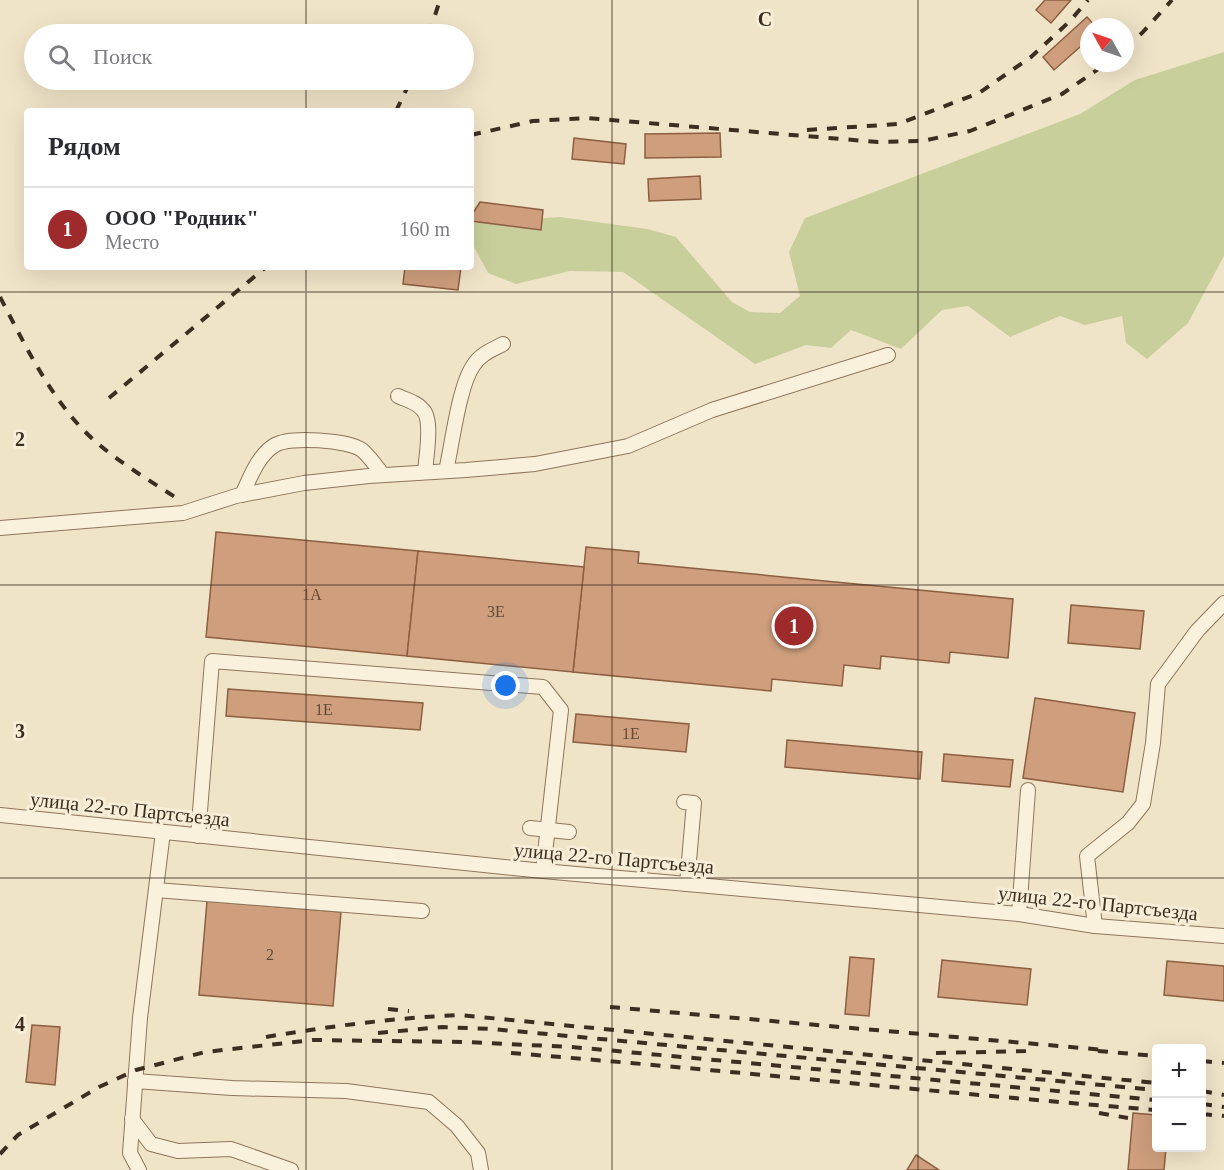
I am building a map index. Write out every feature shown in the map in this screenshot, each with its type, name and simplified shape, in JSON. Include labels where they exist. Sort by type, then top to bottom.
[{"type":"street","points":[[446,471],[469,374],[484,354],[503,344]]},
{"type":"street","points":[[0,528],[183,513],[242,495],[304,483],[535,464],[628,446],[712,410],[888,355]]},
{"type":"street","points":[[398,396],[417,404],[428,419],[424,472]]},
{"type":"street","points":[[242,495],[263,456],[274,445],[291,439],[351,445],[361,449],[383,475]]},
{"type":"street","points":[[1095,926],[1087,856],[1128,823],[1143,804],[1153,743],[1158,684],[1197,631],[1224,603]]},
{"type":"street","points":[[198,836],[212,660],[543,687],[561,710],[543,871]]},
{"type":"street","points":[[1019,914],[1028,790]]},
{"type":"street","points":[[684,802],[694,803],[686,837],[687,884]]},
{"type":"street","name":"улица 22-го Партсъезда","points":[[0,815],[543,871],[1019,914],[1095,926],[1224,936]]},
{"type":"street","points":[[530,828],[569,832]]},
{"type":"street","points":[[139,1170],[130,1153],[132,1119],[140,1018],[163,832]]},
{"type":"street","points":[[156,890],[422,911]]},
{"type":"street","points":[[135,1081],[232,1088],[346,1090],[429,1102],[457,1126],[478,1153],[481,1170]]},
{"type":"street","points":[[132,1119],[151,1144],[178,1151],[231,1149],[291,1170]]},
{"type":"green space","points":[[1224,52],[1224,256],[1188,323],[1147,359],[1126,343],[1122,316],[1085,325],[1060,316],[1010,337],[968,306],[942,310],[901,349],[851,330],[831,348],[806,345],[755,364],[623,272],[570,271],[516,284],[488,273],[474,247],[474,223],[560,217],[647,229],[676,237],[732,302],[750,312],[780,313],[800,296],[789,252],[805,218],[1080,114],[1135,80]]},
{"type":"building","points":[[1045,0],[1071,0],[1051,23],[1036,10]]},
{"type":"building","points":[[1080,23],[1080,47],[1054,70],[1043,57]]},
{"type":"building","points":[[720,133],[721,157],[645,158],[645,134]]},
{"type":"building","points":[[574,138],[626,144],[624,164],[572,159]]},
{"type":"building","points":[[700,176],[701,199],[649,201],[648,179]]},
{"type":"building","points":[[480,202],[543,210],[541,230],[474,221],[474,211]]},
{"type":"building","points":[[405,270],[461,270],[458,290],[403,284]]},
{"type":"building","points":[[216,532],[418,551],[407,656],[206,637]]},
{"type":"building","points":[[586,547],[639,552],[638,563],[1013,599],[1008,658],[950,652],[949,663],[881,656],[880,669],[844,665],[842,686],[772,679],[771,691],[573,672]]},
{"type":"building","points":[[418,551],[584,567],[573,672],[407,656]]},
{"type":"building","points":[[1071,605],[1144,611],[1140,649],[1068,643]]},
{"type":"building","points":[[228,689],[423,703],[420,730],[226,716]]},
{"type":"building","points":[[1035,698],[1135,713],[1123,792],[1023,778]]},
{"type":"building","points":[[576,714],[689,724],[686,752],[573,742]]},
{"type":"building","points":[[787,740],[922,752],[920,779],[785,767]]},
{"type":"building","points":[[944,754],[1013,760],[1010,787],[942,781]]},
{"type":"building","points":[[207,901],[341,912],[333,1006],[199,995]]},
{"type":"building","points":[[850,957],[874,959],[869,1016],[845,1014]]},
{"type":"building","points":[[942,960],[1031,969],[1027,1005],[938,997]]},
{"type":"building","points":[[1167,961],[1224,966],[1224,1001],[1164,995]]},
{"type":"building","points":[[32,1025],[60,1027],[55,1085],[26,1082]]},
{"type":"building","points":[[1133,1113],[1152,1115],[1152,1152],[1166,1152],[1164,1170],[1128,1170]]},
{"type":"building","points":[[916,1155],[939,1170],[907,1170]]},
{"type":"railway","points":[[432,24],[440,0]]},
{"type":"railway","points":[[807,130],[898,124],[979,93],[1031,57],[1070,21],[1088,0]]},
{"type":"railway","points":[[1134,40],[1172,0]]},
{"type":"railway","points":[[474,134],[533,121],[587,118],[878,142],[922,141],[970,131],[1062,94],[1094,72]]},
{"type":"railway","points":[[397,108],[406,90]]},
{"type":"railway","points":[[109,398],[262,270]]},
{"type":"railway","points":[[0,297],[44,378],[76,422],[110,454],[175,497]]},
{"type":"railway","points":[[610,1007],[1105,1050]]},
{"type":"railway","points":[[388,1009],[409,1011]]},
{"type":"railway","points":[[266,1037],[363,1023],[460,1015],[1152,1083]]},
{"type":"railway","points":[[378,1033],[442,1027],[492,1029],[1152,1090]]},
{"type":"railway","points":[[0,1154],[18,1135],[99,1087],[136,1070],[205,1052],[313,1040],[464,1042],[572,1047],[1152,1100]]},
{"type":"railway","points":[[936,1053],[1032,1051]]},
{"type":"railway","points":[[1098,1051],[1152,1056]]},
{"type":"railway","points":[[511,1053],[1152,1110]]},
{"type":"railway","points":[[1206,1061],[1224,1063]]},
{"type":"railway","points":[[1206,1092],[1224,1095]]},
{"type":"railway","points":[[1206,1105],[1224,1107]]},
{"type":"railway","points":[[1099,1113],[1128,1118]]},
{"type":"railway","points":[[1206,1114],[1224,1116]]},
{"type":"place","name":"ООО \"Родник\"","points":[[794,626]]}]
